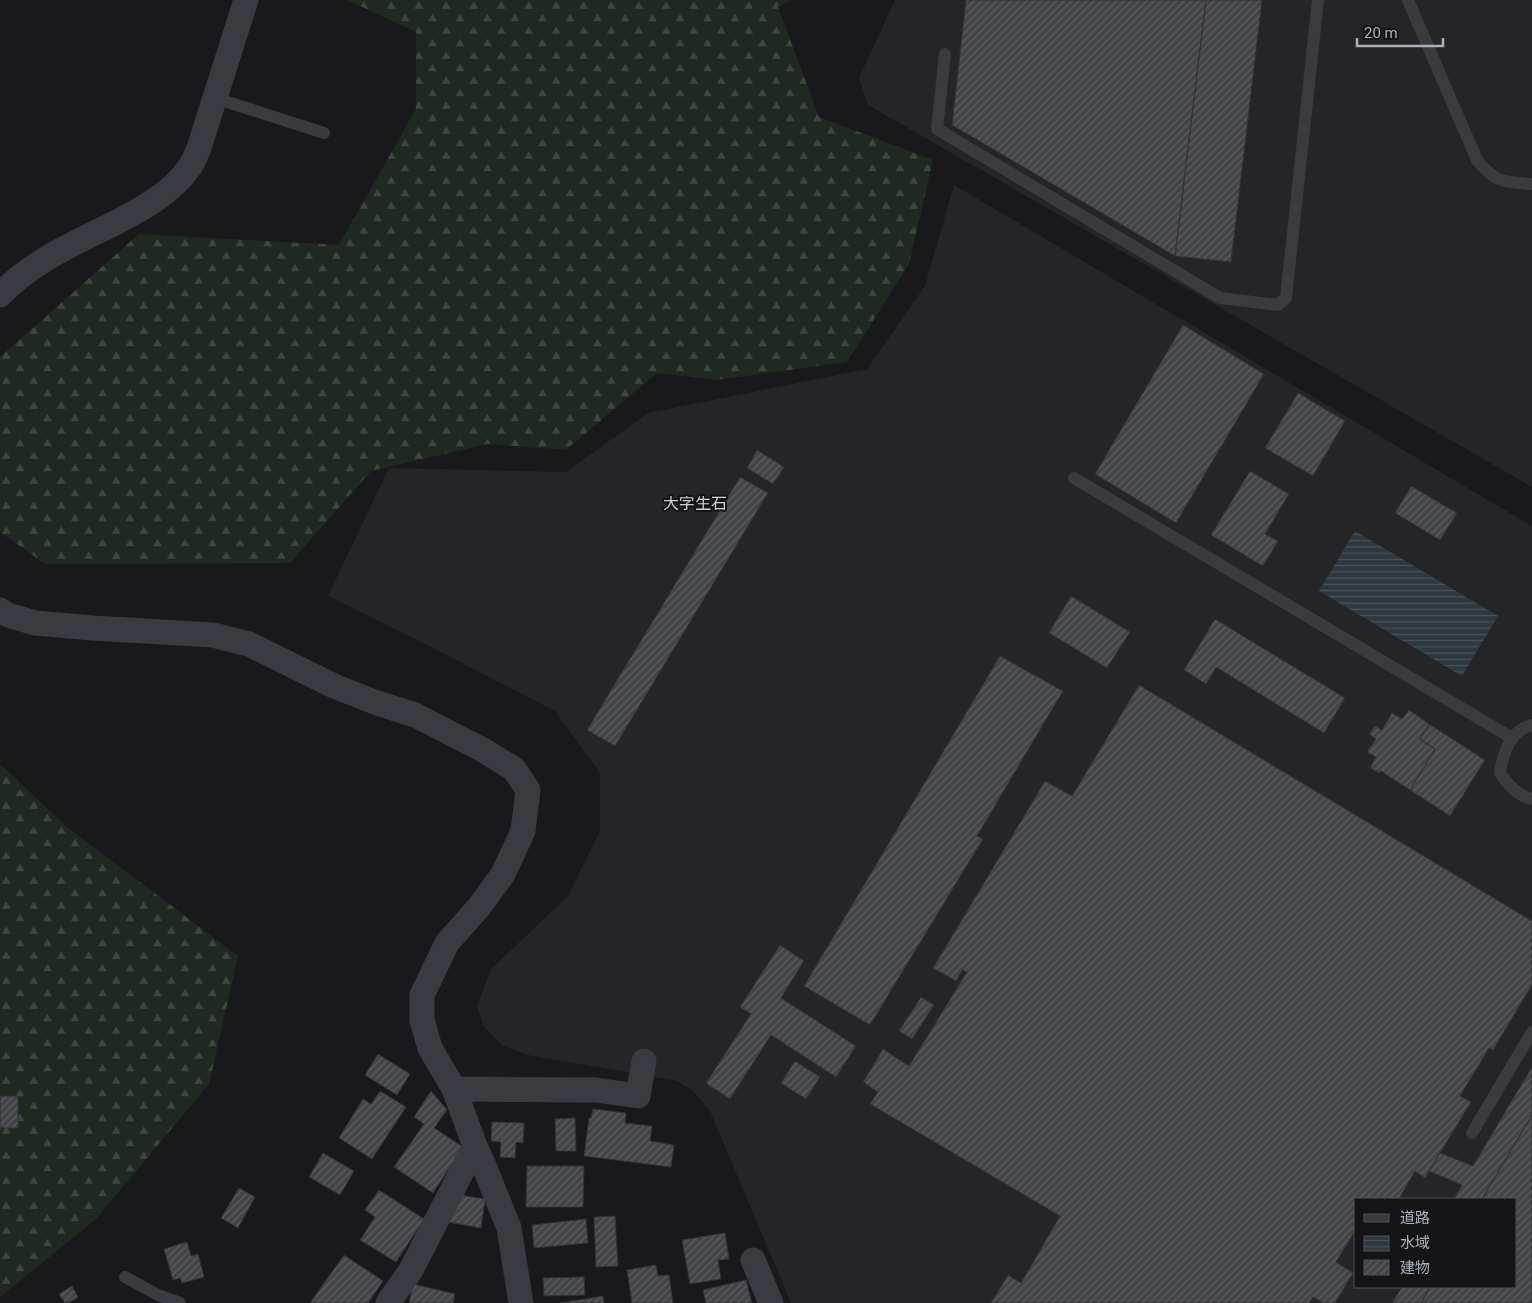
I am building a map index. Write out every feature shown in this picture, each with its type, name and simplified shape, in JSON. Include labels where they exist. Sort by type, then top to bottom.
[{"type":"street","points":[[0,295],[26,271],[57,252],[148,204],[181,179],[191,166],[199,148],[246,0]]},
{"type":"street","points":[[0,610],[8,615],[35,623],[213,635],[249,644],[334,686],[415,715],[483,750],[514,769],[528,790],[523,830],[503,874],[479,907],[448,943],[422,995],[422,1020],[430,1048],[454,1088],[475,1146],[509,1228],[521,1303]]},
{"type":"street","points":[[454,1088],[596,1090],[638,1096],[644,1061]]},
{"type":"street","points":[[388,1303],[411,1270],[475,1146]]},
{"type":"street","points":[[753,1260],[771,1303]]},
{"type":"lane","points":[[945,54],[937,129],[1220,298],[1278,305],[1286,298],[1318,0]]},
{"type":"lane","points":[[1408,0],[1477,160],[1496,179],[1504,182],[1532,184]]},
{"type":"lane","points":[[215,98],[324,133]]},
{"type":"lane","points":[[1074,478],[1512,738]]},
{"type":"lane","points":[[1532,725],[1517,732],[1512,738],[1502,757],[1500,773],[1511,788],[1532,799]]},
{"type":"lane","points":[[1472,1133],[1532,1032]]},
{"type":"lane","points":[[125,1277],[158,1295],[180,1303]]},
{"type":"shaded area","points":[[895,0],[1532,0],[1532,487],[868,105],[859,78]]},
{"type":"shaded area","points":[[954,185],[1532,526],[1532,1303],[791,1303],[710,1111],[693,1091],[677,1081],[528,1055],[503,1046],[484,1027],[477,1006],[491,969],[568,896],[600,831],[600,773],[555,711],[328,596],[389,468],[566,472],[648,413],[867,369],[925,286]]},
{"type":"green space","points":[[347,0],[792,0],[778,7],[819,117],[933,160],[909,264],[847,362],[716,380],[657,373],[566,450],[487,444],[371,471],[290,563],[45,564],[0,532],[0,357],[139,234],[339,245],[416,109],[416,32]]},
{"type":"green space","points":[[0,764],[67,827],[238,956],[209,1084],[95,1220],[0,1297]]},
{"type":"water","points":[[1355,531],[1498,616],[1462,676],[1319,591]]},
{"type":"building","points":[[966,0],[1206,0],[1175,256],[952,125]]},
{"type":"building","points":[[1206,0],[1262,0],[1231,262],[1175,256]]},
{"type":"building","points":[[1183,325],[1264,374],[1176,523],[1095,474]]},
{"type":"building","points":[[1298,393],[1345,421],[1313,476],[1265,448]]},
{"type":"building","points":[[757,450],[784,467],[773,484],[747,468]]},
{"type":"building","points":[[1250,471],[1289,494],[1265,534],[1278,541],[1263,566],[1211,535]]},
{"type":"building","points":[[740,477],[768,493],[615,746],[587,730]]},
{"type":"building","points":[[1411,486],[1457,513],[1440,540],[1395,513]]},
{"type":"building","points":[[1071,596],[1130,632],[1107,668],[1049,633]]},
{"type":"building","points":[[1215,619],[1345,698],[1324,733],[1216,667],[1206,684],[1184,670]]},
{"type":"building","points":[[1000,656],[1063,691],[977,836],[983,839],[870,1025],[804,986]]},
{"type":"building","points":[[1139,685],[1532,921],[1532,985],[1493,1050],[1489,1048],[1460,1096],[1471,1102],[1425,1178],[1415,1171],[1400,1198],[1354,1198],[1354,1232],[1336,1262],[1353,1273],[1335,1303],[1323,1303],[1313,1297],[1309,1303],[991,1303],[1008,1275],[1021,1283],[1060,1216],[870,1104],[878,1092],[863,1082],[883,1049],[909,1066],[967,972],[962,970],[956,981],[933,968],[1045,781],[1072,796]]},
{"type":"building","points":[[1409,710],[1429,724],[1420,739],[1435,749],[1410,790],[1381,771],[1379,773],[1370,768],[1376,757],[1367,752],[1376,739],[1369,734],[1375,726],[1382,730],[1392,713],[1402,719]]},
{"type":"building","points":[[1429,724],[1485,760],[1450,816],[1410,790],[1435,749],[1420,739]]},
{"type":"building","points":[[780,945],[804,961],[781,998],[856,1046],[836,1077],[771,1035],[730,1099],[706,1083],[751,1014],[740,1007]]},
{"type":"building","points":[[921,997],[934,1005],[912,1039],[899,1031]]},
{"type":"building","points":[[378,1054],[410,1074],[397,1095],[365,1075]]},
{"type":"building","points":[[795,1061],[820,1077],[806,1099],[781,1083]]},
{"type":"building","points":[[1532,1067],[1532,1115],[1483,1198],[1455,1198],[1462,1185],[1429,1171],[1440,1153],[1473,1166]]},
{"type":"building","points":[[380,1091],[406,1107],[372,1159],[339,1138],[363,1099],[371,1104]]},
{"type":"building","points":[[431,1091],[447,1110],[434,1128],[463,1147],[433,1193],[394,1167],[424,1124],[414,1117]]},
{"type":"building","points":[[0,1096],[18,1096],[18,1128],[0,1128]]},
{"type":"building","points":[[593,1109],[626,1113],[625,1123],[652,1126],[650,1141],[674,1145],[671,1167],[584,1156],[589,1118],[591,1118]]},
{"type":"building","points":[[1532,1115],[1532,1303],[1421,1303],[1429,1288],[1517,1288],[1517,1198],[1483,1198]]},
{"type":"building","points":[[575,1118],[576,1151],[556,1151],[555,1119]]},
{"type":"building","points":[[492,1122],[524,1123],[523,1143],[516,1142],[515,1158],[500,1157],[501,1142],[491,1141]]},
{"type":"building","points":[[323,1153],[354,1171],[340,1195],[309,1177]]},
{"type":"building","points":[[527,1166],[584,1166],[583,1207],[526,1207]]},
{"type":"building","points":[[239,1188],[255,1197],[238,1228],[221,1218]]},
{"type":"building","points":[[379,1190],[424,1219],[396,1262],[360,1240],[375,1217],[365,1210]]},
{"type":"building","points":[[460,1195],[485,1199],[481,1228],[448,1222]]},
{"type":"building","points":[[615,1216],[618,1266],[596,1267],[594,1217]]},
{"type":"building","points":[[586,1219],[588,1243],[534,1248],[532,1225]]},
{"type":"building","points":[[725,1233],[729,1259],[718,1260],[721,1279],[690,1284],[682,1240]]},
{"type":"building","points":[[187,1242],[191,1256],[198,1254],[204,1277],[182,1283],[180,1278],[173,1280],[164,1249]]},
{"type":"building","points":[[344,1255],[383,1281],[368,1303],[310,1303]]},
{"type":"building","points":[[656,1265],[658,1276],[669,1275],[673,1303],[632,1303],[627,1270]]},
{"type":"building","points":[[584,1277],[585,1295],[544,1296],[543,1278]]},
{"type":"building","points":[[746,1280],[752,1303],[706,1303],[703,1290]]},
{"type":"building","points":[[413,1284],[455,1294],[453,1303],[409,1303]]},
{"type":"building","points":[[72,1286],[78,1297],[65,1303],[59,1294]]},
{"type":"building","points":[[1401,1288],[1429,1288],[1421,1303],[1392,1303]]},
{"type":"building","points":[[603,1296],[604,1303],[560,1303]]},
{"type":"district","name":"大字生石","points":[[695,503]]}]
